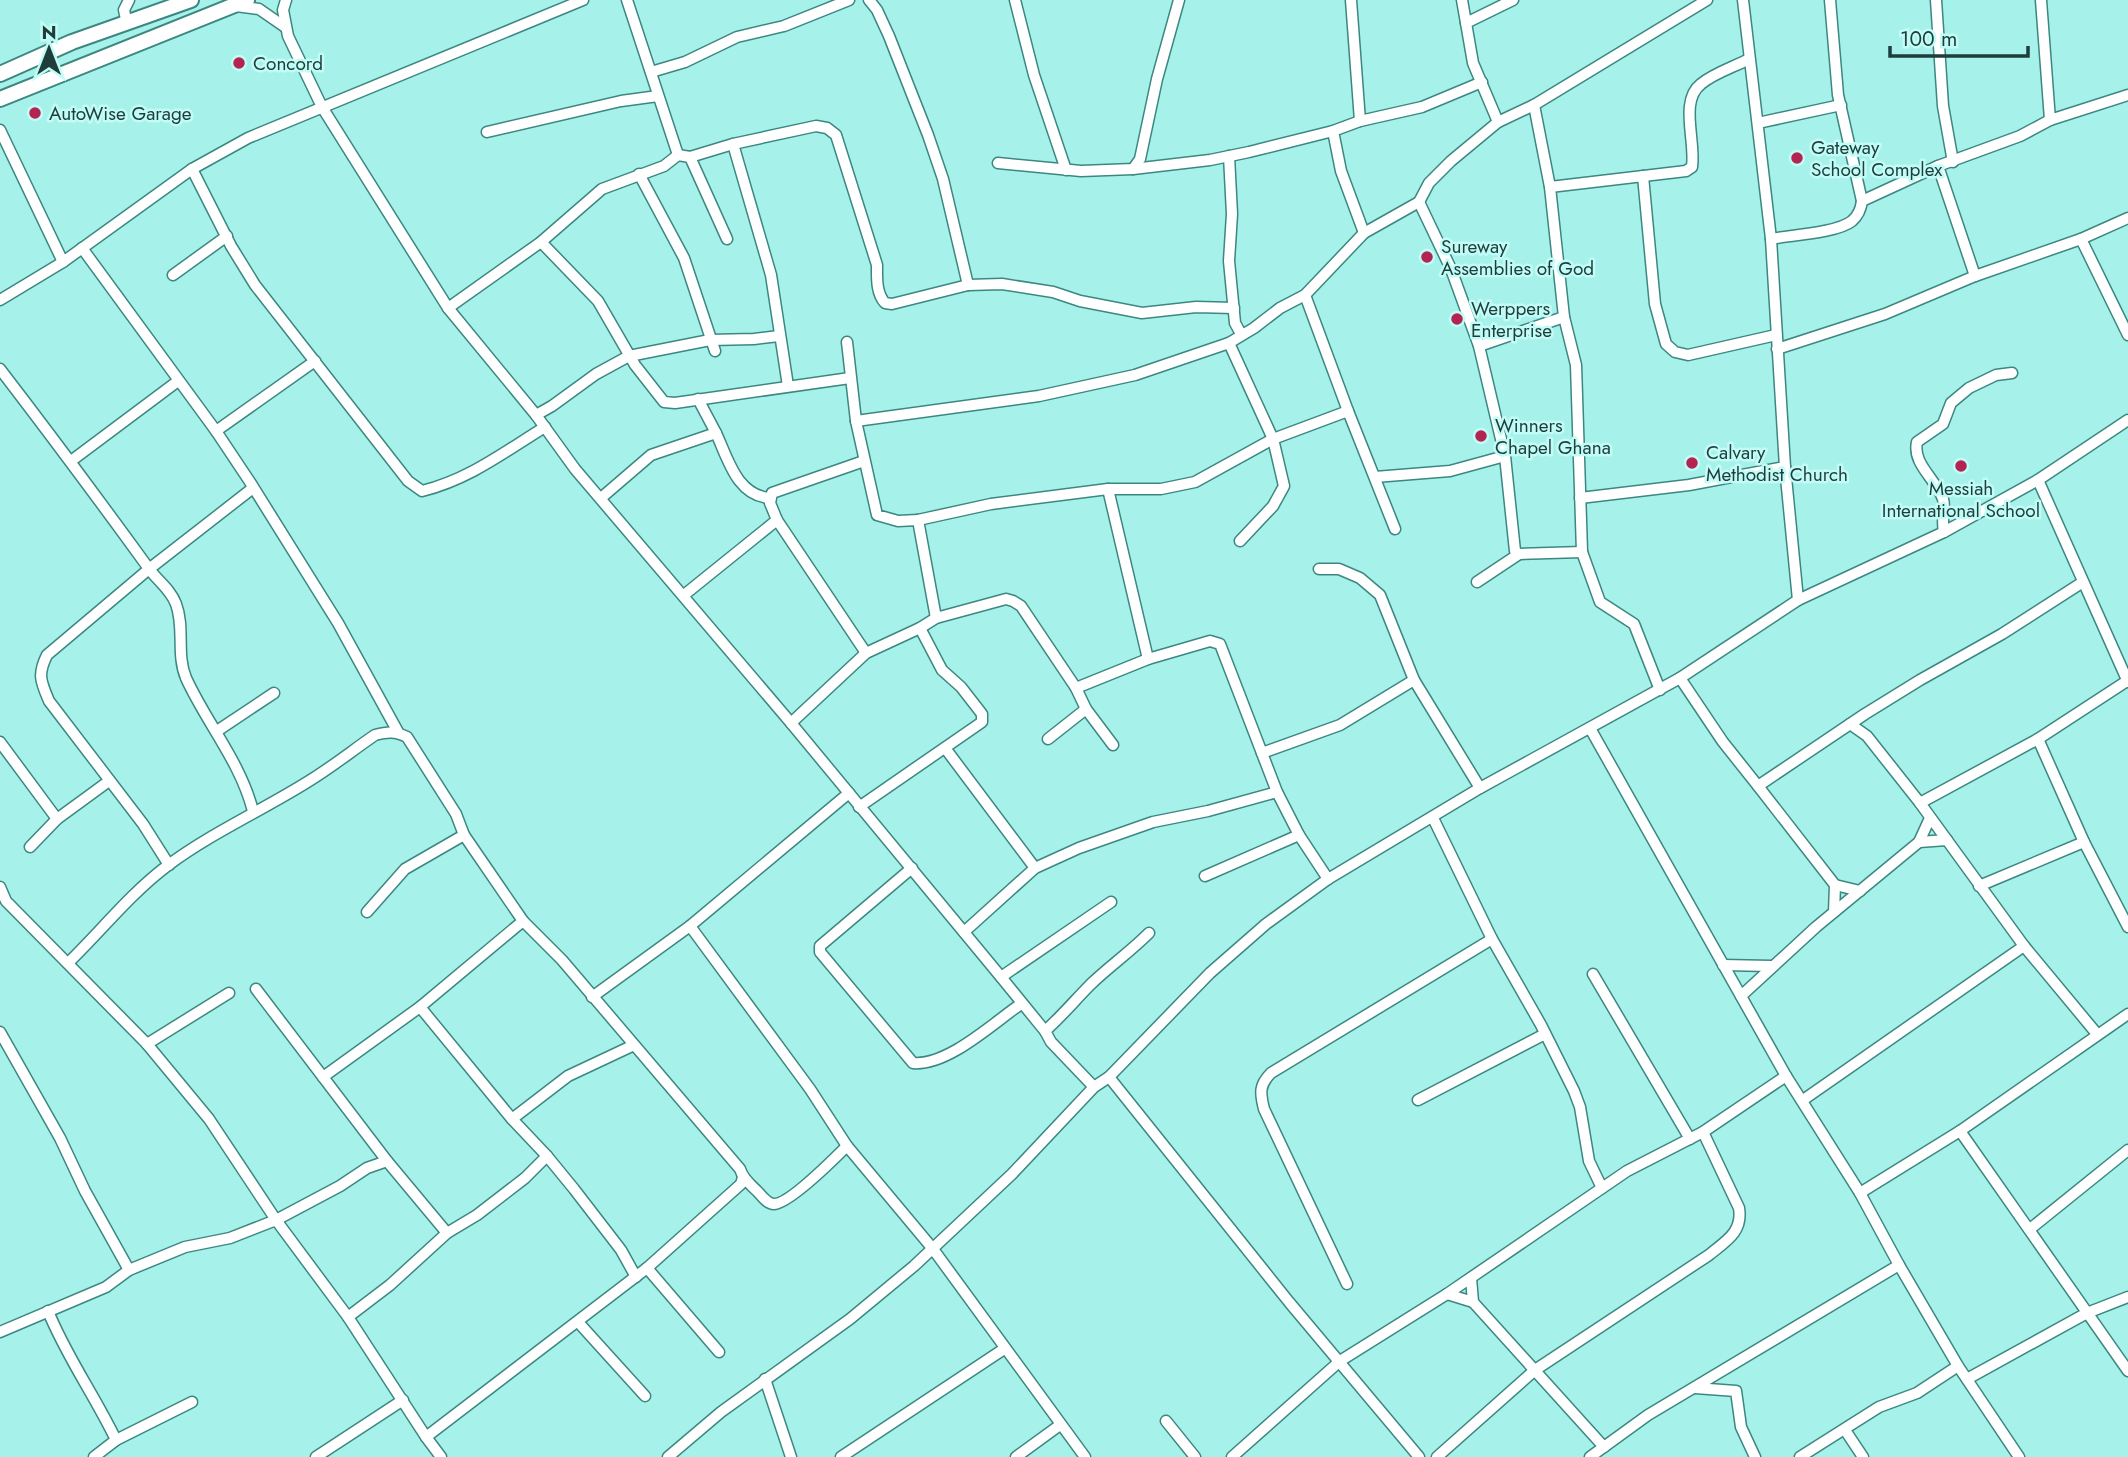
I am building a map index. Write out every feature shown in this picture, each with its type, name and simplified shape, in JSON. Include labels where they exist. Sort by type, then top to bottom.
[{"type":"highway","points":[[0,74],[72,42],[191,0]]},
{"type":"highway","points":[[0,99],[240,3]]},
{"type":"street","points":[[127,24],[124,10],[129,0]]},
{"type":"street","points":[[286,0],[283,10],[285,27],[322,107],[448,308],[536,415],[575,468],[791,723],[1001,977],[1051,1042],[1094,1087]]},
{"type":"street","points":[[0,300],[63,261],[192,169],[248,138],[583,0]]},
{"type":"street","points":[[627,0],[678,155]]},
{"type":"street","points":[[651,72],[685,62],[737,37],[784,26],[849,0]]},
{"type":"street","points":[[869,0],[877,9],[889,36],[928,135],[943,179],[968,285]]},
{"type":"street","points":[[1015,0],[1034,75],[1066,170]]},
{"type":"street","points":[[1133,169],[1140,159],[1157,79],[1179,0]]},
{"type":"street","points":[[1351,0],[1360,121]]},
{"type":"street","points":[[1462,0],[1473,63],[1498,122]]},
{"type":"street","points":[[1466,23],[1513,0]]},
{"type":"street","points":[[856,421],[1039,396],[1135,374],[1229,343],[1254,328],[1280,307],[1305,295],[1364,233],[1419,202],[1429,183],[1498,122],[1534,105],[1707,0]]},
{"type":"street","points":[[1743,0],[1771,239],[1785,467],[1798,600]]},
{"type":"street","points":[[1771,239],[1836,228],[1851,222],[1860,212],[1862,201],[1841,105],[1830,0]]},
{"type":"street","points":[[1936,0],[1942,106],[1953,162]]},
{"type":"street","points":[[2041,0],[2050,120]]},
{"type":"street","points":[[240,3],[259,9],[285,27]]},
{"type":"street","points":[[1550,187],[1686,171],[1692,167],[1694,152],[1689,106],[1692,92],[1702,83],[1749,59]]},
{"type":"street","points":[[998,163],[1066,170],[1133,169],[1229,156],[1422,107],[1482,82]]},
{"type":"street","points":[[1862,201],[1938,166],[2020,136],[2050,120],[2128,95]]},
{"type":"street","points":[[487,132],[607,104],[658,96]]},
{"type":"street","points":[[1534,105],[1550,187],[1564,317],[1576,365],[1582,552],[1600,602],[1634,624],[1660,690]]},
{"type":"street","points":[[1758,123],[1841,105]]},
{"type":"street","points":[[448,308],[541,242],[602,188],[664,166],[678,155],[690,157],[733,144],[816,126],[827,128],[836,135],[877,265],[877,282],[881,299],[885,303],[892,304],[968,285],[1002,284],[1142,313],[1196,307],[1234,307]]},
{"type":"street","points":[[0,130],[63,261]]},
{"type":"street","points":[[1333,131],[1341,171],[1364,233]]},
{"type":"street","points":[[733,144],[771,275],[788,386]]},
{"type":"street","points":[[1229,156],[1232,200],[1230,261],[1236,323],[1241,334]]},
{"type":"street","points":[[690,157],[727,239]]},
{"type":"street","points":[[1938,166],[1975,276]]},
{"type":"street","points":[[192,169],[255,285],[408,481],[422,491],[440,486],[490,464],[545,427]]},
{"type":"street","points":[[639,174],[684,258],[715,351]]},
{"type":"street","points":[[1643,176],[1655,304],[1666,344],[1675,352],[1688,355],[1776,335]]},
{"type":"street","points":[[1419,202],[1451,269],[1479,346],[1505,456],[1513,543],[1519,554]]},
{"type":"street","points":[[1777,349],[1885,314],[1975,276],[2081,239],[2128,218]]},
{"type":"street","points":[[173,275],[227,236]]},
{"type":"street","points":[[2081,239],[2128,335]]},
{"type":"street","points":[[541,242],[598,301],[629,356],[664,402],[675,403],[850,378]]},
{"type":"street","points":[[82,248],[216,431],[338,623],[398,732],[407,737],[430,770],[456,814],[464,835],[523,921],[562,960],[740,1170],[743,1177],[768,1202],[781,1202],[806,1184],[847,1146]]},
{"type":"street","points":[[1305,295],[1395,529]]},
{"type":"street","points":[[1479,346],[1564,317]]},
{"type":"street","points":[[536,415],[629,356],[710,340],[779,336]]},
{"type":"street","points":[[847,342],[856,421],[877,514],[898,521],[918,520],[991,504],[1108,489],[1161,489],[1195,482],[1273,439],[1348,411]]},
{"type":"street","points":[[1229,343],[1273,439],[1284,486],[1273,506],[1240,541]]},
{"type":"street","points":[[216,431],[315,361]]},
{"type":"street","points":[[0,369],[149,569],[168,589],[176,604],[181,625],[179,652],[185,675],[247,787],[254,811]]},
{"type":"street","points":[[1944,532],[1941,518],[1945,507],[1941,495],[1918,458],[1915,451],[1917,442],[1943,424],[1951,403],[1969,388],[1996,374],[2012,373]]},
{"type":"street","points":[[71,461],[178,381]]},
{"type":"street","points":[[698,399],[742,487],[752,495],[770,498]]},
{"type":"street","points":[[668,1457],[721,1412],[850,1319],[933,1249],[1012,1174],[1094,1087],[1109,1077],[1210,973],[1266,924],[1328,879],[1480,788],[1591,730],[1660,690],[1798,600],[1944,532],[2038,480],[2128,420]]},
{"type":"street","points":[[601,498],[651,455],[716,433]]},
{"type":"street","points":[[1376,477],[1450,471],[1505,456]]},
{"type":"street","points":[[864,461],[772,493],[770,498],[777,520],[866,653]]},
{"type":"street","points":[[1580,498],[1689,485],[1785,467]]},
{"type":"street","points":[[1920,803],[2038,739],[2128,682],[2038,480]]},
{"type":"street","points":[[169,865],[143,824],[49,701],[42,684],[40,669],[47,655],[149,569],[253,488]]},
{"type":"street","points":[[1108,489],[1148,659]]},
{"type":"street","points":[[684,595],[777,520]]},
{"type":"street","points":[[918,520],[936,618]]},
{"type":"street","points":[[1477,582],[1519,554],[1582,552]]},
{"type":"street","points":[[1320,569],[1339,569],[1360,578],[1380,595],[1414,680],[1480,788]]},
{"type":"street","points":[[1758,786],[1865,714],[2002,634],[2083,582]]},
{"type":"street","points":[[791,723],[866,653],[936,618],[1006,600],[1021,606],[1076,688],[1086,709],[1113,745]]},
{"type":"street","points":[[859,807],[982,722],[982,714],[959,684],[942,670],[920,628]]},
{"type":"street","points":[[1076,688],[1148,659],[1210,641],[1220,645],[1277,792],[1299,835],[1328,879]]},
{"type":"street","points":[[1680,678],[1723,742],[1835,885],[1835,912]]},
{"type":"street","points":[[1262,753],[1340,724],[1414,680]]},
{"type":"street","points":[[217,731],[274,693]]},
{"type":"street","points":[[1048,739],[1086,709]]},
{"type":"street","points":[[1865,714],[1867,736]]},
{"type":"street","points":[[1850,724],[1867,736],[1920,803],[2024,946],[2097,1034]]},
{"type":"street","points":[[1591,730],[1786,1076],[1804,1100],[1860,1194],[1958,1366],[2019,1457]]},
{"type":"street","points":[[68,963],[118,914],[137,891],[169,865],[254,811],[309,781],[375,735],[398,732]]},
{"type":"street","points":[[2038,739],[2084,842],[2128,927]]},
{"type":"street","points":[[0,742],[57,819]]},
{"type":"street","points":[[945,748],[1035,869]]},
{"type":"street","points":[[30,847],[57,819],[109,781]]},
{"type":"street","points":[[964,932],[1035,869],[1079,848],[1153,822],[1208,811],[1277,792]]},
{"type":"street","points":[[592,997],[690,926],[849,793]]},
{"type":"street","points":[[1433,818],[1478,905],[1492,939],[1574,1091],[1580,1107],[1589,1161],[1602,1188]]},
{"type":"street","points":[[1741,996],[1771,966],[1919,842],[1930,818]]},
{"type":"street","points":[[367,912],[405,869],[464,835]]},
{"type":"street","points":[[1205,876],[1299,835]]},
{"type":"street","points":[[1919,842],[1947,840]]},
{"type":"street","points":[[1979,886],[2084,842]]},
{"type":"street","points":[[912,869],[820,946],[820,952],[913,1063],[926,1064],[962,1047],[1021,1004]]},
{"type":"street","points":[[1835,885],[1860,891]]},
{"type":"street","points":[[0,887],[3,902],[68,963],[147,1044],[209,1119],[276,1220],[348,1317],[441,1457]]},
{"type":"street","points":[[1001,977],[1111,902]]},
{"type":"street","points":[[323,1077],[421,1007],[523,921]]},
{"type":"street","points":[[690,926],[810,1089],[847,1146],[933,1249],[1085,1457]]},
{"type":"street","points":[[1045,1031],[1068,1011],[1099,977],[1149,933]]},
{"type":"street","points":[[1347,1284],[1264,1109],[1260,1093],[1263,1081],[1271,1073],[1339,1030],[1492,939]]},
{"type":"street","points":[[1804,1100],[2024,946]]},
{"type":"street","points":[[1723,965],[1771,966]]},
{"type":"street","points":[[1593,974],[1690,1139]]},
{"type":"street","points":[[256,989],[387,1161],[447,1233]]},
{"type":"street","points":[[147,1044],[229,993]]},
{"type":"street","points":[[421,1007],[512,1119],[547,1156],[621,1250],[636,1277]]},
{"type":"street","points":[[1860,1194],[1960,1131],[2128,1014]]},
{"type":"street","points":[[1418,1100],[1545,1034]]},
{"type":"street","points":[[1,1038],[60,1138],[85,1191],[129,1270]]},
{"type":"street","points":[[512,1119],[568,1076],[634,1045]]},
{"type":"street","points":[[1232,1457],[1340,1361],[1447,1294],[1627,1171],[1703,1132],[1786,1076]]},
{"type":"street","points":[[1109,1077],[1289,1302],[1419,1457]]},
{"type":"street","points":[[1960,1131],[2128,1371]]},
{"type":"street","points":[[1437,1457],[1535,1370],[1732,1237],[1739,1228],[1739,1208],[1703,1132]]},
{"type":"street","points":[[2030,1228],[2128,1150]]},
{"type":"street","points":[[348,1317],[398,1278],[447,1233],[525,1178],[547,1156]]},
{"type":"street","points":[[0,1332],[106,1287],[129,1270],[185,1247],[230,1238],[276,1220],[340,1186],[367,1168],[387,1161]]},
{"type":"street","points":[[426,1437],[647,1268],[741,1184],[743,1177]]},
{"type":"street","points":[[1590,1457],[1648,1415],[1899,1265]]},
{"type":"street","points":[[647,1268],[719,1352]]},
{"type":"street","points":[[1471,1278],[1473,1302]]},
{"type":"street","points":[[1447,1294],[1473,1302],[1604,1447]]},
{"type":"street","points":[[1967,1379],[2087,1313],[2128,1297]]},
{"type":"street","points":[[48,1311],[61,1343],[98,1402],[116,1440]]},
{"type":"street","points":[[578,1322],[645,1396]]},
{"type":"street","points":[[841,1457],[1004,1349]]},
{"type":"street","points":[[1800,1457],[1879,1407],[1917,1393],[1958,1366]]},
{"type":"street","points":[[765,1379],[791,1457]]},
{"type":"street","points":[[1695,1388],[1736,1391],[1741,1427],[1755,1457]]},
{"type":"street","points":[[316,1457],[403,1400]]},
{"type":"street","points":[[94,1457],[116,1440],[192,1402]]},
{"type":"street","points":[[1167,1421],[1195,1457]]},
{"type":"street","points":[[1016,1457],[1060,1424]]},
{"type":"street","points":[[1845,1430],[1863,1457]]},
{"type":"place","name":"Concord","points":[[239,63]]},
{"type":"place","name":"AutoWise Garage","points":[[35,113]]},
{"type":"place","name":"Gateway School Complex","points":[[1797,158]]},
{"type":"place","name":"Sureway Assemblies of God","points":[[1427,257]]},
{"type":"place","name":"Werppers Enterprise","points":[[1457,319]]},
{"type":"place","name":"Winners Chapel Ghana","points":[[1481,436]]},
{"type":"place","name":"Calvary Methodist Church","points":[[1692,463]]},
{"type":"place","name":"Messiah International School","points":[[1961,466]]}]
